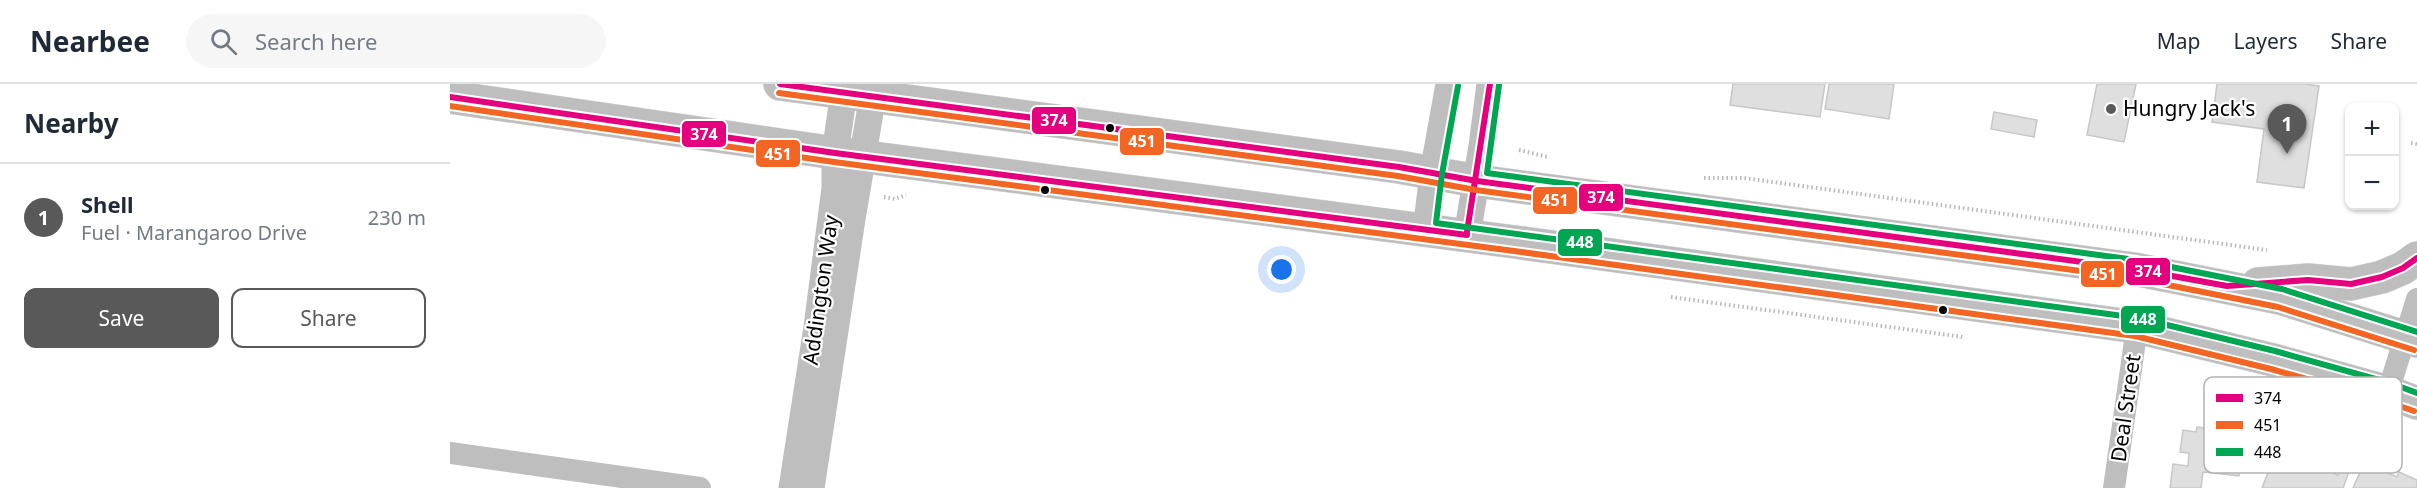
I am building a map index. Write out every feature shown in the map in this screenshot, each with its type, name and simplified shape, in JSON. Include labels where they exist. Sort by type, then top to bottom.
[{"type":"main road","points":[[780,84],[2134,269],[2280,298],[2412,339]]},
{"type":"main road","points":[[450,97],[849,155],[1467,235],[2137,327],[2273,360],[2331,377]]},
{"type":"main road","points":[[2227,286],[2308,280],[2350,284],[2382,277],[2403,268],[2417,258]]},
{"type":"street","points":[[1426,231],[1433,173],[1449,84]]},
{"type":"street","points":[[1467,235],[1490,84]]},
{"type":"street","name":"Addington Way","points":[[812,488],[849,155],[859,93]]},
{"type":"street","name":"Addington Way","points":[[792,488],[817,327],[835,188],[849,155]]},
{"type":"street","points":[[2403,398],[2417,299]]},
{"type":"street","name":"Deal Street","points":[[2114,488],[2137,327]]},
{"type":"street","points":[[450,453],[700,488]]},
{"type":"path","points":[[2411,143],[2417,144]]},
{"type":"path","points":[[1519,150],[1551,157]]},
{"type":"path","points":[[1702,178],[1755,179],[2271,251]]},
{"type":"building","points":[[1733,84],[1825,84],[1820,117],[1730,105]]},
{"type":"building","points":[[1829,84],[1894,84],[1889,119],[1825,109]]},
{"type":"building","name":"Hungry Jack's","points":[[2097,84],[2136,84],[2124,142],[2087,135]]},
{"type":"building","points":[[2217,84],[2319,86],[2304,188],[2257,182],[2264,129],[2212,122]]},
{"type":"building","points":[[1994,112],[2037,120],[2034,137],[1991,129]]},
{"type":"building","points":[[2197,427],[2204,428],[2204,472],[2201,488],[2170,488],[2173,464],[2188,466],[2189,453],[2180,452],[2183,430],[2196,432]]},
{"type":"building","points":[[2212,473],[2239,473],[2239,476]]},
{"type":"building","points":[[2268,473],[2333,473],[2338,475],[2349,473],[2343,488],[2262,488]]},
{"type":"building","points":[[2360,473],[2388,473],[2397,477],[2399,473],[2401,473],[2417,480],[2417,488],[2353,488]]},
{"type":"transit line","name":"374","points":[[780,84],[2134,269],[2227,286],[2308,280],[2351,284],[2382,277],[2403,268],[2417,258]]},
{"type":"transit line","name":"374","points":[[1467,232],[1490,84]]},
{"type":"transit line","name":"448","points":[[1499,85],[1487,173],[2136,260],[2282,289],[2417,332]]},
{"type":"transit line","name":"448","points":[[1458,86],[1442,174],[1436,223],[2138,318],[2275,351],[2368,377]]},
{"type":"transit line","name":"451","points":[[779,93],[2133,278],[2278,307],[2414,350]]},
{"type":"transit line","name":"374","points":[[450,97],[835,153],[1467,235]]},
{"type":"transit line","name":"451","points":[[450,106],[834,162],[1514,251],[2135,336],[2300,377]]},
{"type":"transit line","name":"448","points":[[2402,387],[2417,393]]},
{"type":"transit line","name":"451","points":[[2402,407],[2414,411]]},
{"type":"place","name":"Hungry Jack's","points":[[2111,109]]},
{"type":"place","name":"Shell","points":[[2287,154]]}]
